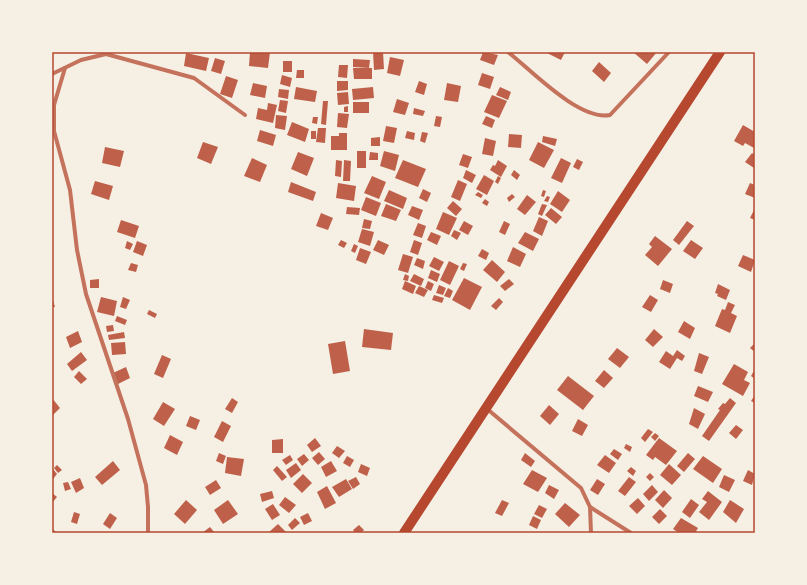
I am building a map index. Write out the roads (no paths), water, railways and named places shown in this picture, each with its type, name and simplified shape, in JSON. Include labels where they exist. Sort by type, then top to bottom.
[{"type":"main road","points":[[404,533],[720,52]]},
{"type":"street","points":[[508,52],[564,98],[602,117],[610,115],[670,52]]},
{"type":"street","points":[[52,74],[81,60],[106,54],[194,78],[245,115]]},
{"type":"street","points":[[65,68],[54,105],[54,131],[70,190],[77,250],[86,294],[128,419],[146,485],[148,533]]},
{"type":"street","points":[[486,408],[581,488],[590,507],[591,533]]},
{"type":"street","points":[[590,507],[631,533]]}]
